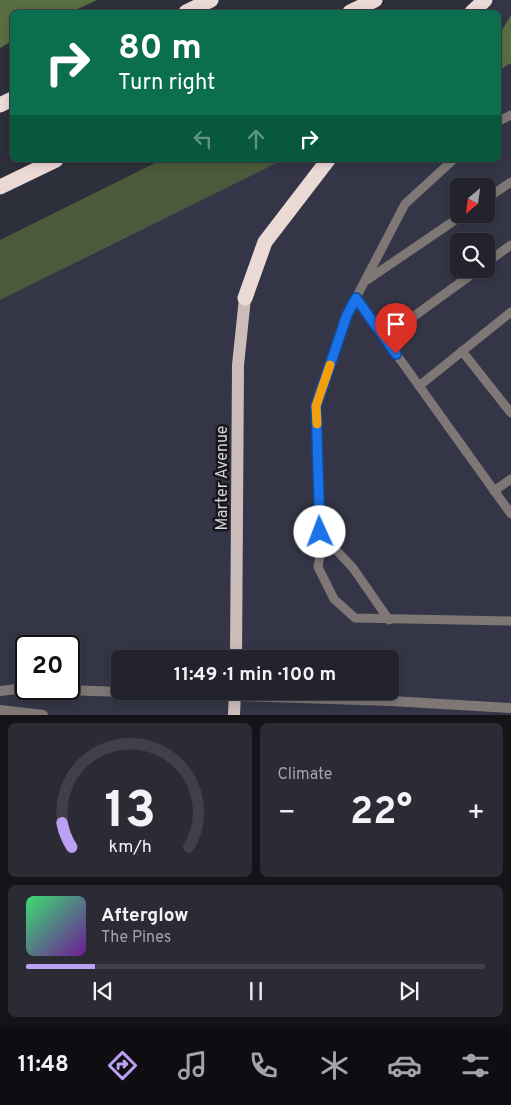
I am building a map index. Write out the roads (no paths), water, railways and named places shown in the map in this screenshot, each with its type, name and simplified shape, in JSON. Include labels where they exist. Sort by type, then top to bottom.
[{"type":"highway","points":[[190,10],[211,0]]},
{"type":"highway","points":[[354,10],[374,0]]},
{"type":"highway","points":[[474,10],[485,0]]},
{"type":"highway","points":[[0,188],[52,162]]},
{"type":"highway","points":[[245,298],[265,242],[326,162]]},
{"type":"main road","name":"Marter Avenue","points":[[236,650],[238,365],[245,298]]},
{"type":"main road","points":[[234,715],[235,700]]},
{"type":"street","points":[[0,691],[15,689]]},
{"type":"street","points":[[80,690],[111,691]]},
{"type":"street","points":[[364,700],[511,708]]},
{"type":"street","points":[[0,710],[43,715]]},
{"type":"lane","points":[[451,162],[405,204],[347,315],[316,406],[321,549],[318,567],[334,599],[355,618],[511,621]]},
{"type":"lane","points":[[495,192],[511,182]]},
{"type":"lane","points":[[365,281],[451,223]]},
{"type":"lane","points":[[495,257],[511,245]]},
{"type":"lane","points":[[384,338],[467,278]]},
{"type":"lane","points":[[356,298],[511,514]]},
{"type":"lane","points":[[419,386],[511,312]]},
{"type":"lane","points":[[462,351],[511,412]]},
{"type":"lane","points":[[494,491],[511,479]]},
{"type":"lane","points":[[321,549],[336,550],[353,568],[389,620]]}]
